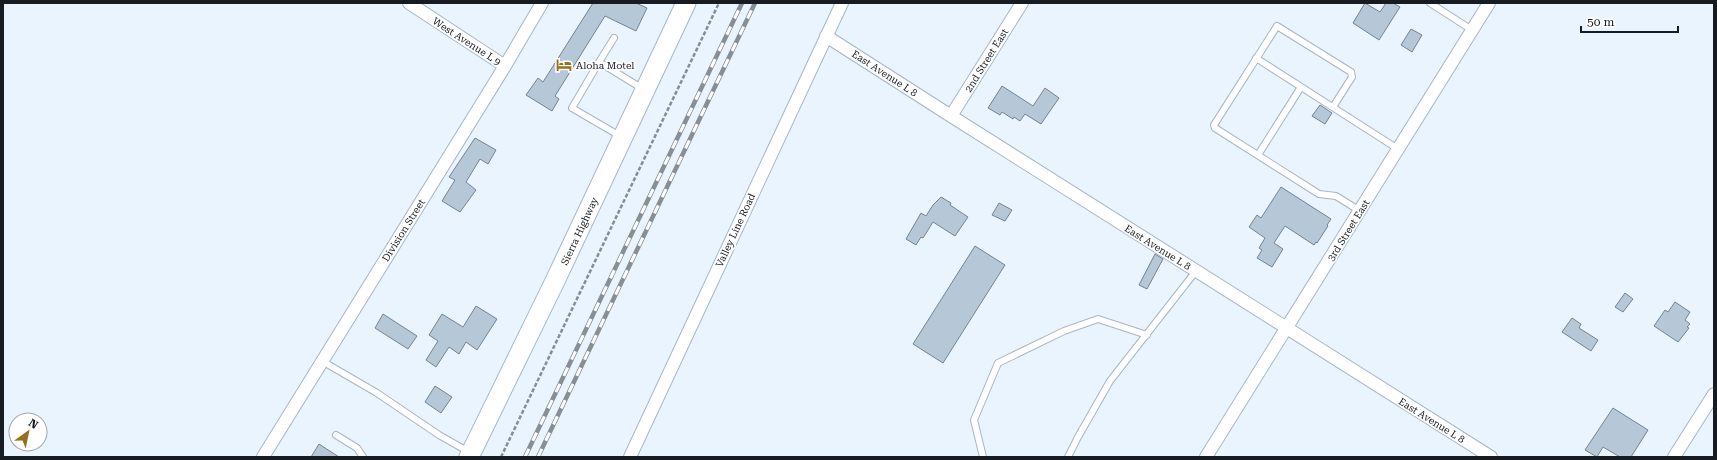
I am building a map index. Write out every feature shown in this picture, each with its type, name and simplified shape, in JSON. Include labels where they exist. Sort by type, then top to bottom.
[{"type":"main road","name":"Sierra Highway","points":[[470,455],[555,281],[686,3]]},
{"type":"street","name":"West Avenue L 9","points":[[408,3],[505,66]]},
{"type":"street","name":"Division Street","points":[[263,457],[505,66],[542,3]]},
{"type":"street","name":"Valley Line Road","points":[[630,457],[842,3]]},
{"type":"street","name":"2nd Street East","points":[[951,116],[1022,3]]},
{"type":"street","name":"3rd Street East","points":[[1206,457],[1489,3]]},
{"type":"street","name":"East Avenue L 8","points":[[826,36],[1491,457]]},
{"type":"street","points":[[1674,457],[1714,394]]},
{"type":"lane","points":[[1430,3],[1472,30]]},
{"type":"lane","points":[[1333,107],[1352,77],[1351,72],[1279,26],[1275,28],[1214,125],[1215,128],[1319,194],[1336,196],[1360,211]]},
{"type":"lane","points":[[614,38],[572,108],[622,138]]},
{"type":"lane","points":[[1256,58],[1398,149]]},
{"type":"lane","points":[[599,62],[645,90]]},
{"type":"lane","points":[[1258,155],[1301,87]]},
{"type":"lane","points":[[1068,457],[1110,381],[1196,271]]},
{"type":"lane","points":[[983,457],[974,420],[998,363],[1064,331],[1098,319],[1147,335]]},
{"type":"lane","points":[[322,361],[377,393],[470,455]]},
{"type":"lane","points":[[336,434],[357,448],[363,457]]},
{"type":"path","points":[[501,457],[719,3]]},
{"type":"building","name":"Aloha Motel","points":[[593,3],[636,3],[647,8],[636,31],[605,16],[555,96],[559,99],[552,111],[526,95],[538,78],[543,82]]},
{"type":"building","points":[[1365,3],[1380,12],[1386,3],[1393,3],[1400,7],[1379,40],[1353,23]]},
{"type":"building","points":[[1411,29],[1422,35],[1412,52],[1401,45]]},
{"type":"building","points":[[1002,86],[1033,106],[1045,88],[1059,98],[1041,124],[1025,114],[1020,121],[1014,117],[1013,119],[1002,112],[1000,115],[988,108]]},
{"type":"building","points":[[1320,105],[1332,113],[1325,124],[1312,116]]},
{"type":"building","points":[[475,138],[496,150],[488,164],[480,159],[466,182],[476,190],[460,212],[442,201],[455,180],[449,177]]},
{"type":"building","points":[[1281,187],[1331,219],[1317,243],[1316,242],[1314,245],[1285,226],[1274,243],[1283,249],[1272,267],[1257,258],[1262,250],[1259,248],[1265,238],[1249,227],[1257,215],[1261,218]]},
{"type":"building","points":[[941,197],[968,217],[955,236],[933,222],[923,238],[921,237],[916,245],[906,239],[921,213],[926,216],[933,205]]},
{"type":"building","points":[[999,203],[1012,210],[1005,221],[992,215]]},
{"type":"building","points":[[975,246],[1005,265],[943,363],[913,344]]},
{"type":"building","points":[[1155,254],[1163,259],[1147,289],[1139,285]]},
{"type":"building","points":[[1625,293],[1633,299],[1623,312],[1615,307]]},
{"type":"building","points":[[1675,302],[1690,312],[1685,320],[1690,324],[1687,327],[1689,328],[1678,342],[1654,326],[1665,310],[1668,312]]},
{"type":"building","points":[[476,306],[497,319],[477,350],[466,342],[459,354],[449,347],[436,367],[426,360],[438,341],[429,335],[442,314],[463,327]]},
{"type":"building","points":[[383,314],[417,336],[408,349],[375,328]]},
{"type":"building","points":[[1572,318],[1581,324],[1579,328],[1598,340],[1591,351],[1562,332]]},
{"type":"building","points":[[435,386],[452,397],[441,413],[425,402]]},
{"type":"building","points":[[1613,408],[1648,430],[1631,457],[1620,457],[1603,447],[1597,457],[1585,450]]},
{"type":"building","points":[[319,444],[339,457],[311,457]]},
{"type":"railway","points":[[525,457],[742,3]]},
{"type":"railway","points":[[538,457],[755,3]]},
{"type":"place","name":"Aloha Motel","points":[[564,65]]}]
